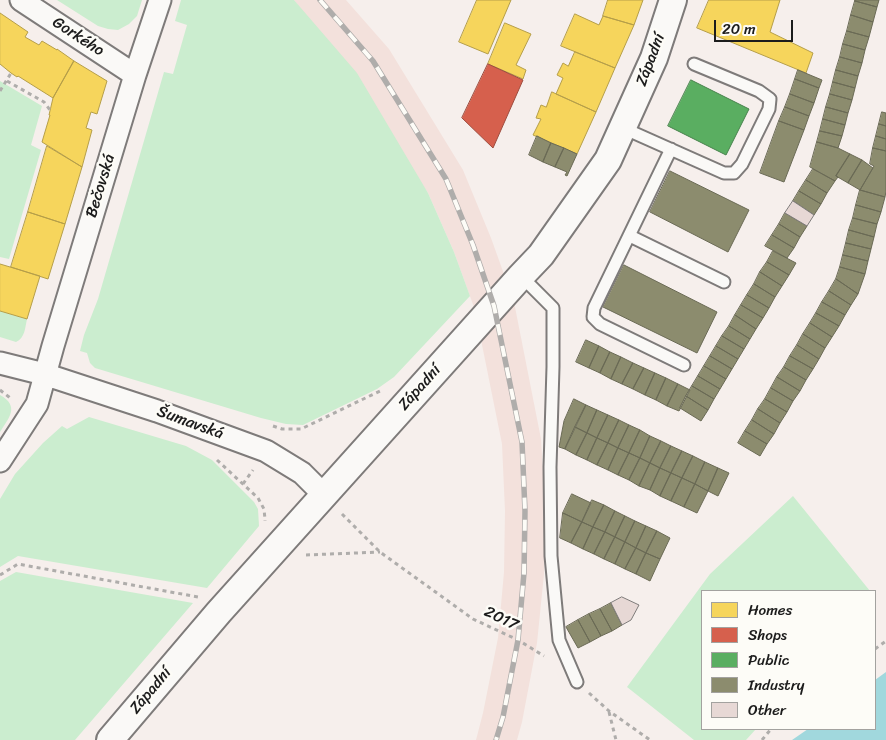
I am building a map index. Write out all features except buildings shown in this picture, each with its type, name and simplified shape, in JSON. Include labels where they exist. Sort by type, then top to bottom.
[{"type":"street","name":"Gorkého","points":[[21,0],[135,75]]},
{"type":"street","name":"Bečovská","points":[[44,374],[135,75],[160,0]]},
{"type":"street","name":"Západní","points":[[110,740],[219,612],[541,256],[608,160],[654,58],[673,0]]},
{"type":"street","name":"Šumavská","points":[[0,363],[44,374],[157,411],[266,451],[302,472],[324,495]]},
{"type":"street","points":[[0,461],[37,404],[44,374]]},
{"type":"lane","points":[[623,128],[724,173],[734,173],[742,164],[769,109],[770,99],[759,91],[694,64]]},
{"type":"lane","points":[[671,149],[594,308],[593,317],[600,324],[684,365]]},
{"type":"lane","points":[[630,236],[724,282]]},
{"type":"lane","points":[[521,276],[553,308],[550,467],[551,556],[559,640],[578,682]]},
{"type":"path","points":[[0,91],[11,73]]},
{"type":"path","points":[[6,80],[44,102],[50,110]]},
{"type":"path","points":[[273,426],[282,429],[301,429],[378,393],[386,387]]},
{"type":"path","points":[[212,457],[219,461],[258,498],[266,519],[263,526]]},
{"type":"path","name":"2017","points":[[324,495],[380,552],[472,619],[518,640],[551,660],[609,711],[650,740]]},
{"type":"path","points":[[303,556],[380,552]]},
{"type":"path","points":[[0,575],[18,564],[203,598],[219,612]]},
{"type":"path","points":[[609,711],[616,740]]},
{"type":"path","points":[[762,740],[770,730]]},
{"type":"shaded area","points":[[294,0],[346,0],[389,49],[463,170],[491,238],[514,302],[541,439],[545,510],[544,574],[537,643],[517,740],[476,740],[498,638],[504,572],[505,511],[502,444],[475,310],[454,252],[428,193]]},
{"type":"green space","points":[[57,0],[142,0],[137,16],[129,24],[118,30],[98,26]]},
{"type":"green space","points":[[181,0],[294,0],[357,73],[428,193],[454,252],[470,296],[394,377],[377,389],[303,425],[286,424],[261,418],[95,368],[90,363],[87,353],[80,351],[98,299],[164,72],[173,74],[187,25],[175,21]]},
{"type":"green space","points":[[0,81],[42,106],[31,145],[41,150],[9,259],[0,257]]},
{"type":"green space","points":[[0,311],[27,319],[23,335],[16,342],[0,337]]},
{"type":"green space","points":[[0,395],[10,403],[11,412],[0,432]]},
{"type":"green space","points":[[89,417],[186,446],[212,460],[254,502],[258,509],[259,526],[207,588],[18,556],[0,567],[0,499],[15,474],[43,443],[62,426],[67,429]]},
{"type":"green space","points":[[793,496],[869,590],[701,590],[701,730],[755,730],[746,740],[694,740],[627,687],[710,574]]},
{"type":"green space","points":[[16,572],[193,603],[75,740],[0,740],[0,581]]},
{"type":"water","points":[[886,672],[886,740],[792,740],[807,730],[876,730],[876,679]]},
{"type":"railway","points":[[320,0],[373,61],[446,179],[473,245],[494,306],[522,442],[525,511],[524,573],[518,640],[503,717],[496,740]]}]
